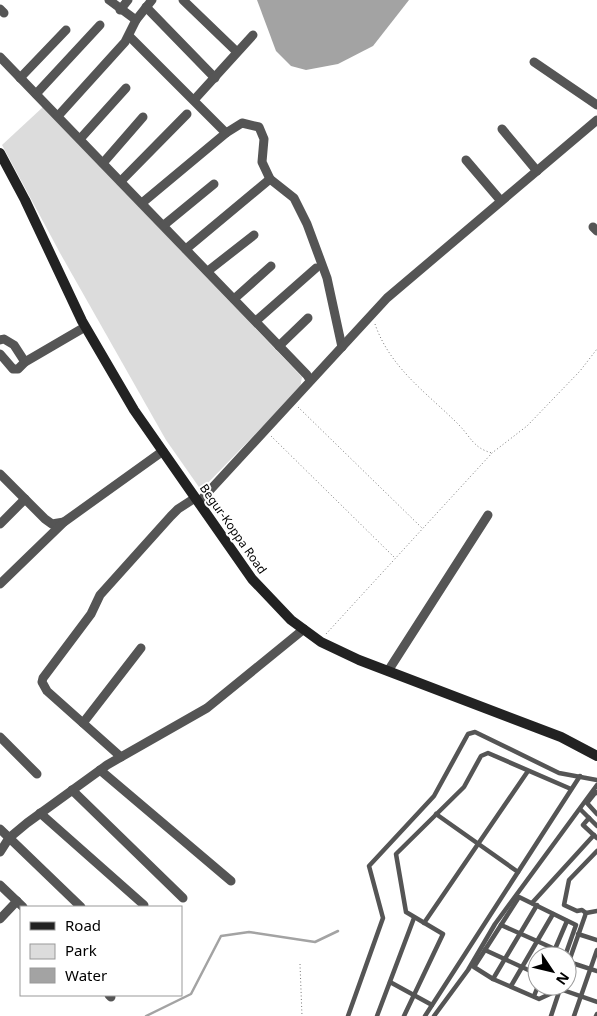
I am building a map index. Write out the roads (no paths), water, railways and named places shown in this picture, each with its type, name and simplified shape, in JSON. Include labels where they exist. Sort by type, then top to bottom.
[{"type":"main road","name":"Begur-Koppa Road","points":[[0,153],[25,200],[85,326],[134,410],[252,579],[291,620],[321,642],[359,660],[561,737],[597,756]]},
{"type":"street","points":[[109,0],[136,20]]},
{"type":"street","points":[[120,10],[128,0]]},
{"type":"street","points":[[183,0],[237,52]]},
{"type":"street","points":[[58,116],[125,42],[136,20],[149,3],[215,78]]},
{"type":"street","points":[[36,94],[100,25]]},
{"type":"street","points":[[20,78],[66,30]]},
{"type":"street","points":[[194,100],[253,35]]},
{"type":"street","points":[[129,36],[226,134]]},
{"type":"street","points":[[0,57],[256,321],[310,380]]},
{"type":"street","points":[[534,62],[597,105]]},
{"type":"street","points":[[80,139],[126,88]]},
{"type":"street","points":[[121,181],[187,114]]},
{"type":"street","points":[[103,163],[143,117]]},
{"type":"street","points":[[121,757],[47,691],[42,682],[42,678],[91,614],[100,595],[170,516],[178,509],[197,500],[292,402],[310,380],[387,298],[597,120]]},
{"type":"street","points":[[142,203],[242,123],[259,127],[264,139],[262,162],[270,180],[294,198],[307,224],[327,278],[342,347]]},
{"type":"street","points":[[502,129],[537,171]]},
{"type":"street","points":[[466,160],[502,201]]},
{"type":"street","points":[[186,249],[270,180]]},
{"type":"street","points":[[164,226],[214,184]]},
{"type":"street","points":[[208,271],[254,235]]},
{"type":"street","points":[[234,299],[270,266]]},
{"type":"street","points":[[256,321],[316,268]]},
{"type":"street","points":[[279,346],[308,318]]},
{"type":"street","points":[[0,354],[13,369],[18,369],[26,362],[85,326]]},
{"type":"street","points":[[0,340],[8,340],[14,345],[26,362]]},
{"type":"street","points":[[0,584],[64,522],[163,451]]},
{"type":"street","points":[[0,474],[45,519],[52,524],[64,522]]},
{"type":"street","points":[[0,524],[25,499]]},
{"type":"street","points":[[388,671],[488,515]]},
{"type":"street","points":[[0,852],[9,838],[40,813],[100,770],[207,708],[304,629]]},
{"type":"street","points":[[83,723],[141,648]]},
{"type":"street","points":[[0,737],[37,774]]},
{"type":"street","points":[[100,770],[231,881]]},
{"type":"street","points":[[72,790],[183,898]]},
{"type":"street","points":[[40,813],[144,905]]},
{"type":"street","points":[[0,829],[80,906]]},
{"type":"street","points":[[0,885],[20,904],[0,919]]},
{"type":"lane","points":[[348,1016],[383,918],[368,866],[434,796],[468,734],[475,732],[559,774],[597,780]]},
{"type":"lane","points":[[404,1016],[443,934],[406,912],[396,854],[464,787],[481,756],[488,753],[571,789]]},
{"type":"lane","points":[[424,923],[528,771]]},
{"type":"lane","points":[[425,1016],[580,776]]},
{"type":"lane","points":[[434,1016],[468,970],[496,924],[597,784],[591,778]]},
{"type":"lane","points":[[597,793],[587,803],[597,814]]},
{"type":"lane","points":[[580,808],[597,826]]},
{"type":"lane","points":[[436,814],[518,872]]},
{"type":"lane","points":[[493,979],[534,904],[596,836],[583,825],[589,818]]},
{"type":"lane","points":[[597,851],[569,880],[564,905],[586,913],[597,911]]},
{"type":"lane","points":[[527,993],[493,979],[474,967],[519,897],[576,926],[568,946]]},
{"type":"lane","points":[[574,946],[586,913]]},
{"type":"lane","points":[[511,986],[552,914]]},
{"type":"lane","points":[[376,1016],[414,918]]},
{"type":"lane","points":[[556,946],[567,921]]},
{"type":"lane","points":[[501,925],[545,946]]},
{"type":"lane","points":[[578,934],[597,940]]},
{"type":"lane","points":[[485,950],[527,970]]},
{"type":"lane","points":[[574,1016],[597,950]]},
{"type":"lane","points":[[577,966],[597,971]]},
{"type":"lane","points":[[390,982],[432,1005]]},
{"type":"lane","points":[[577,995],[597,1002]]},
{"type":"lane","points":[[534,996],[539,999],[546,996]]},
{"type":"lane","points":[[550,1016],[557,996]]},
{"type":"water","points":[[257,0],[409,0],[373,46],[338,64],[306,70],[291,66],[276,51]]},
{"type":"waterway","points":[[146,1016],[191,994],[221,936],[249,932],[315,942],[338,931]]}]
